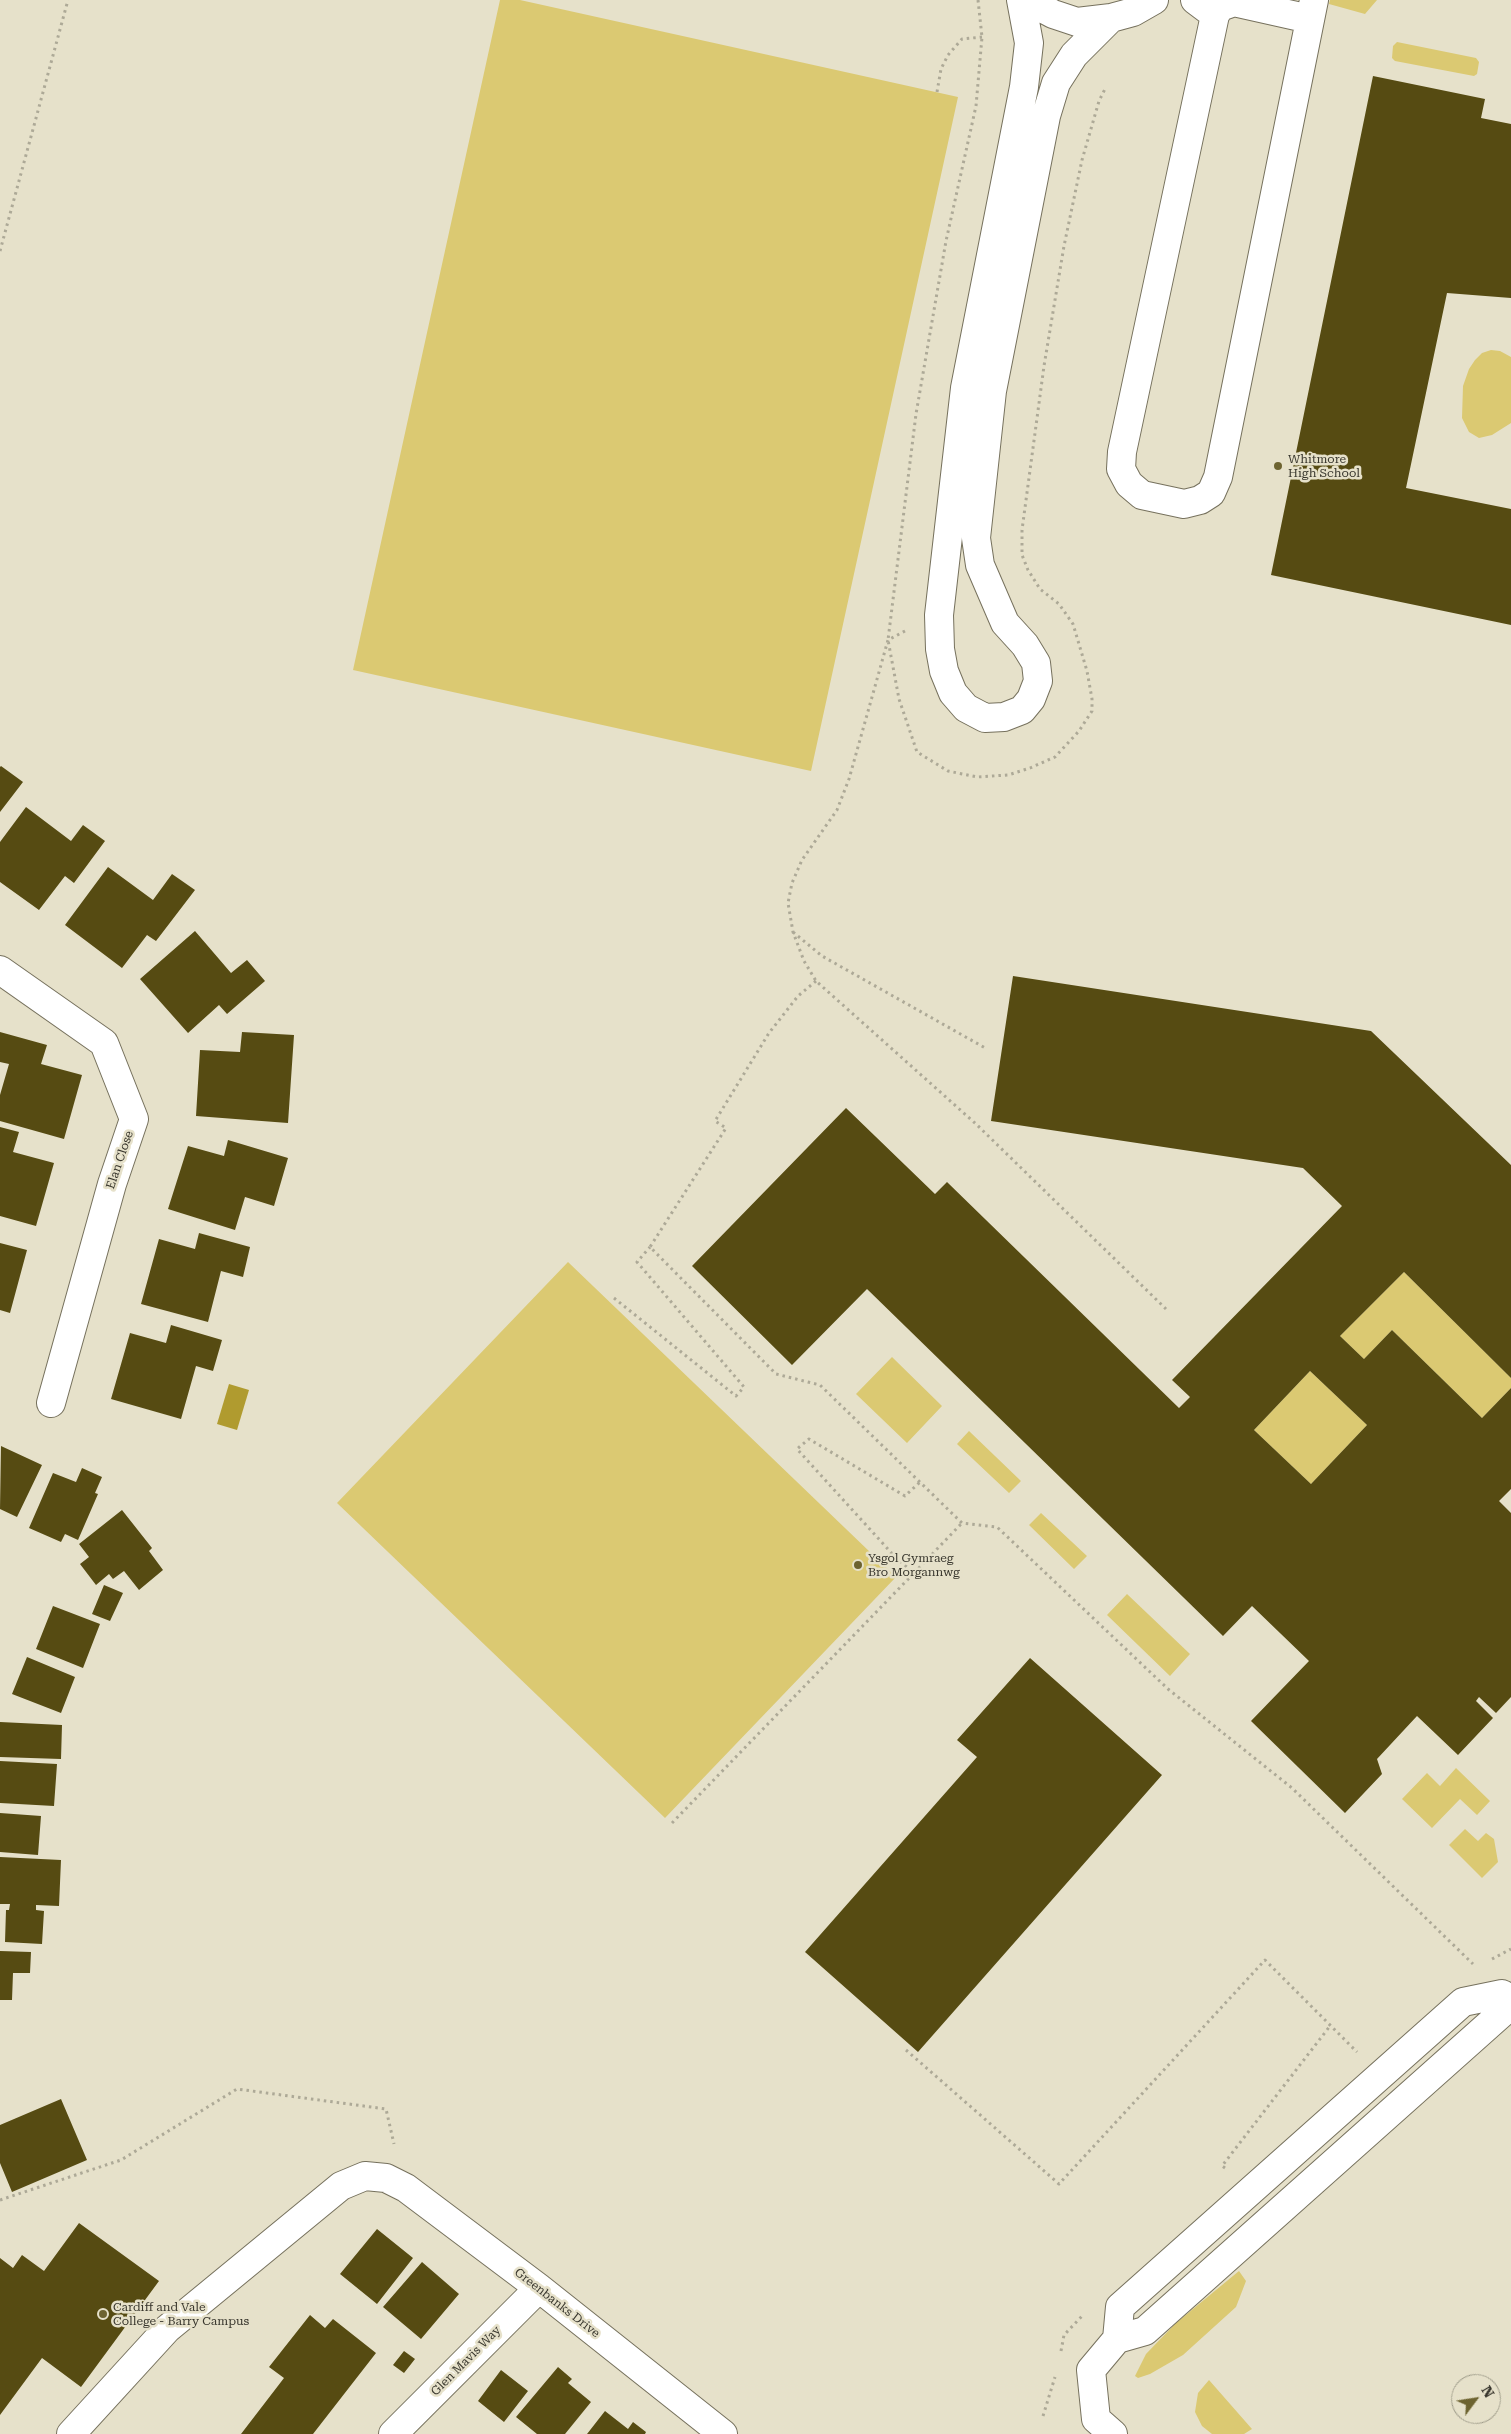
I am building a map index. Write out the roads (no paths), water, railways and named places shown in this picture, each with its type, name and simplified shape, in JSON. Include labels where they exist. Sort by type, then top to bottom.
[{"type":"street","points":[[1021,0],[1029,43],[1024,88],[964,388],[939,615],[940,649],[944,672],[953,693],[966,708],[985,718],[1004,717],[1022,710],[1031,699],[1038,681],[1036,663],[1025,646],[1005,623],[980,565],[978,556],[976,538],[992,391],[1046,116],[1056,84],[1074,55],[1112,18]]},
{"type":"street","points":[[1032,0],[1053,14],[1077,22],[1112,18],[1133,12],[1154,0]]},
{"type":"street","points":[[1234,2],[1312,9],[1218,477],[1211,493],[1200,500],[1184,504],[1142,495],[1129,484],[1121,468],[1122,452],[1205,8],[1220,8],[1234,2]]},
{"type":"street","name":"Elan Close","points":[[0,970],[104,1043],[134,1118],[112,1184],[51,1403]]},
{"type":"street","points":[[1118,2339],[1120,2307],[1456,2008],[1463,2002],[1502,1994],[1511,1999]]},
{"type":"street","points":[[1113,2434],[1096,2419],[1091,2370],[1118,2339],[1145,2331],[1511,2005]]},
{"type":"street","name":"Greenbanks Drive","points":[[71,2434],[167,2329],[341,2186],[365,2176],[386,2178],[406,2188],[539,2288],[723,2434]]},
{"type":"street","name":"Glen Mavis Way","points":[[393,2434],[539,2288]]},
{"type":"place","name":"Whitmore High School","points":[[1278,466]]},
{"type":"place","name":"Ysgol Gymraeg Bro Morgannwg","points":[[858,1565]]},
{"type":"place","name":"Cardiff and Vale College - Barry Campus","points":[[103,2314]]}]
